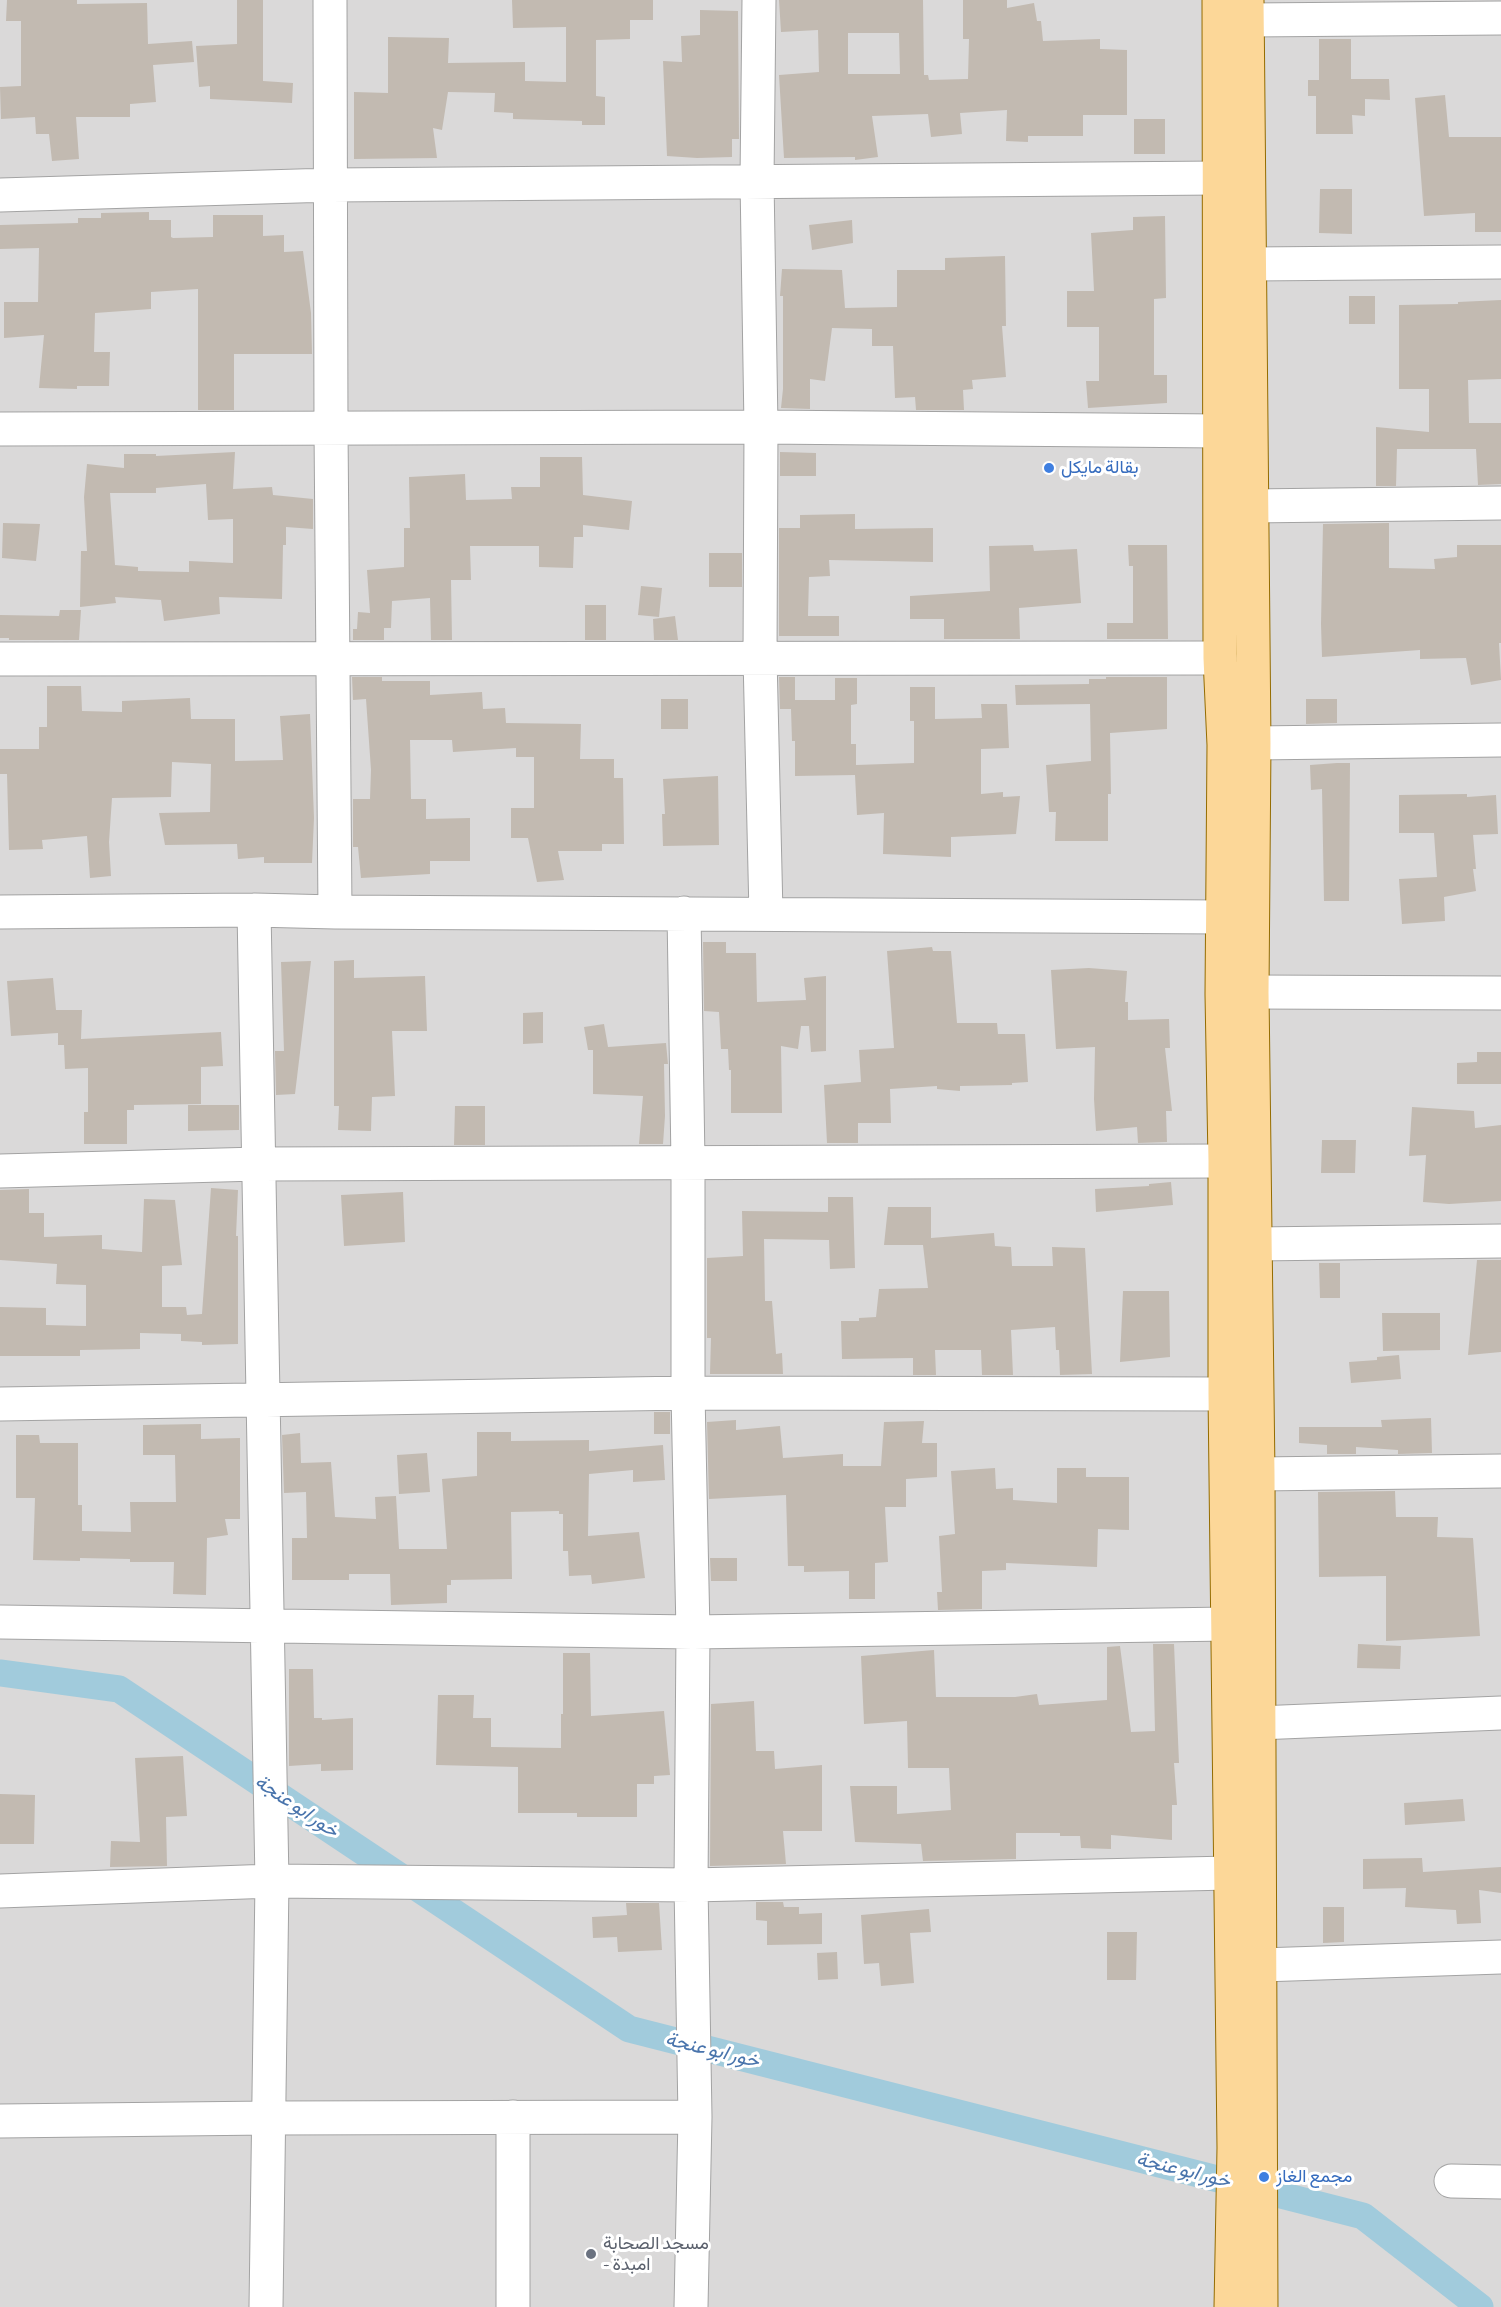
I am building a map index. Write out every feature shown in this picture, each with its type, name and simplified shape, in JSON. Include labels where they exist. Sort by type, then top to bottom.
[{"type":"main road","points":[[1220,0],[1220,658],[1224,745],[1222,994],[1226,1161],[1225,1394],[1230,1874],[1247,2153],[1247,2208],[1261,2307]]},
{"type":"main road","points":[[1247,10],[1254,743],[1252,992],[1261,1965],[1247,2153]]},
{"type":"main road","points":[[1231,2307],[1247,2208]]},
{"type":"street","points":[[330,0],[335,912]]},
{"type":"street","points":[[759,0],[757,180],[761,427],[760,657],[766,914]]},
{"type":"street","points":[[1247,10],[1501,18]]},
{"type":"street","points":[[0,195],[331,185],[1220,178]]},
{"type":"street","points":[[1250,264],[1501,262]]},
{"type":"street","points":[[0,429],[761,427],[1220,431]]},
{"type":"street","points":[[1250,506],[1501,503]]},
{"type":"street","points":[[0,659],[1220,658]]},
{"type":"street","points":[[1254,743],[1501,740]]},
{"type":"street","points":[[0,912],[254,910],[1224,917]]},
{"type":"street","points":[[254,910],[272,1881],[266,2307]]},
{"type":"street","points":[[684,913],[688,1162],[688,1393],[693,1632],[691,1885],[694,2117],[691,2307]]},
{"type":"street","points":[[1252,992],[1501,993]]},
{"type":"street","points":[[0,1172],[258,1164],[1226,1161]]},
{"type":"street","points":[[1255,1244],[1501,1241]]},
{"type":"street","points":[[0,1404],[688,1393],[1225,1394]]},
{"type":"street","points":[[1258,1474],[1501,1471]]},
{"type":"street","points":[[0,1622],[693,1632],[1228,1624]]},
{"type":"street","points":[[1258,1723],[1501,1713]]},
{"type":"street","points":[[0,1891],[272,1881],[691,1885],[1230,1874]]},
{"type":"street","points":[[1261,1965],[1501,1957]]},
{"type":"street","points":[[513,2117],[513,2307]]},
{"type":"street","points":[[0,2121],[694,2117]]},
{"type":"street","points":[[1451,2181],[1501,2182]]},
{"type":"shaded area","points":[[0,0],[1501,0],[1501,2307],[0,2307]]},
{"type":"building","points":[[7,0],[77,0],[77,4],[147,3],[148,44],[192,41],[194,62],[153,65],[156,102],[130,104],[130,117],[76,117],[79,159],[52,161],[49,134],[36,134],[35,117],[1,119],[0,87],[21,86],[21,21],[6,21]]},
{"type":"building","points":[[237,0],[263,0],[263,81],[293,83],[292,103],[210,99],[210,86],[199,87],[196,46],[237,44]]},
{"type":"building","points":[[512,0],[653,0],[653,20],[630,20],[630,39],[596,40],[596,96],[605,97],[605,125],[582,125],[582,121],[513,119],[513,113],[494,112],[495,93],[448,92],[442,130],[433,128],[437,158],[354,159],[354,92],[388,93],[388,37],[449,38],[448,63],[525,62],[525,81],[566,82],[566,27],[513,28]]},
{"type":"building","points":[[779,0],[923,0],[924,75],[928,75],[929,80],[968,79],[969,39],[963,39],[963,0],[1007,0],[1007,8],[1034,3],[1037,21],[1041,21],[1043,41],[1100,39],[1100,49],[1127,50],[1127,115],[1083,115],[1083,136],[1028,136],[1028,142],[1006,141],[1007,110],[960,113],[962,134],[931,137],[928,114],[872,116],[878,157],[855,160],[855,157],[784,158],[779,75],[819,72],[818,30],[781,32]],"holes":[[[848,33],[899,33],[900,74],[848,74]]]},
{"type":"building","points":[[700,10],[738,11],[739,139],[732,139],[732,157],[667,156],[663,61],[682,62],[681,36],[700,35]]},
{"type":"building","points":[[1319,39],[1351,39],[1351,79],[1389,79],[1390,100],[1365,99],[1365,116],[1352,115],[1353,134],[1316,134],[1316,96],[1308,96],[1308,80],[1319,80]]},
{"type":"building","points":[[1445,95],[1449,137],[1501,137],[1501,232],[1475,232],[1475,213],[1424,216],[1415,98]]},
{"type":"building","points":[[1134,119],[1165,119],[1165,154],[1134,154]]},
{"type":"building","points":[[1320,189],[1352,189],[1352,234],[1319,233]]},
{"type":"building","points":[[149,212],[149,220],[171,220],[171,237],[173,238],[213,237],[213,215],[263,215],[263,236],[284,235],[284,252],[303,251],[311,313],[312,354],[234,354],[234,410],[198,410],[198,289],[151,292],[151,309],[95,313],[94,352],[110,352],[109,386],[77,386],[77,389],[39,388],[44,335],[4,338],[4,302],[38,302],[39,248],[0,249],[0,225],[78,223],[78,218],[101,218],[101,213]]},
{"type":"building","points":[[1165,216],[1166,298],[1154,299],[1154,375],[1167,375],[1167,403],[1088,408],[1086,381],[1099,381],[1099,327],[1067,327],[1067,291],[1094,291],[1091,233],[1133,230],[1133,217]]},
{"type":"building","points":[[852,220],[853,243],[812,250],[809,225]]},
{"type":"building","points":[[1005,256],[1006,326],[1002,326],[1006,377],[972,380],[973,389],[963,390],[964,410],[916,410],[915,397],[895,398],[893,346],[872,346],[872,329],[832,328],[825,381],[810,379],[810,409],[781,408],[783,389],[783,296],[780,296],[782,269],[842,270],[845,308],[897,307],[897,270],[945,270],[945,258]]},
{"type":"building","points":[[1349,296],[1375,296],[1375,324],[1349,324]]},
{"type":"building","points":[[1501,300],[1501,379],[1468,380],[1469,423],[1501,423],[1501,484],[1478,485],[1476,449],[1397,449],[1396,486],[1376,486],[1376,427],[1429,432],[1429,389],[1399,389],[1399,305],[1458,304],[1458,302]]},
{"type":"building","points":[[235,452],[233,489],[272,487],[273,495],[313,499],[313,529],[286,527],[286,545],[283,545],[282,599],[219,597],[220,614],[164,621],[161,600],[115,597],[116,603],[80,607],[81,551],[87,551],[84,497],[87,464],[124,468],[124,454],[156,454],[156,456]],"holes":[[[206,484],[208,520],[233,519],[233,563],[189,561],[189,572],[138,571],[138,567],[115,565],[110,493],[156,493],[156,488]]]},
{"type":"building","points":[[780,452],[816,453],[816,476],[780,476]]},
{"type":"building","points":[[540,457],[582,457],[583,495],[632,501],[629,530],[583,525],[583,537],[574,537],[573,568],[539,567],[539,546],[470,546],[471,580],[451,580],[452,640],[431,640],[430,598],[392,601],[391,628],[384,628],[384,640],[353,640],[353,629],[357,629],[358,612],[370,613],[367,570],[404,567],[404,528],[410,528],[409,477],[465,474],[466,500],[512,499],[511,487],[540,487]]},
{"type":"building","points":[[855,514],[855,529],[933,528],[933,562],[829,560],[830,576],[809,577],[808,616],[839,616],[839,636],[779,636],[779,528],[800,528],[800,515]]},
{"type":"building","points":[[3,523],[40,524],[36,561],[2,558]]},
{"type":"building","points":[[1389,523],[1389,568],[1435,569],[1434,559],[1457,557],[1457,545],[1501,545],[1501,643],[1499,643],[1501,680],[1471,685],[1466,658],[1420,659],[1420,650],[1322,657],[1323,524]]},
{"type":"building","points":[[1033,545],[1034,551],[1077,549],[1081,603],[1019,608],[1020,639],[944,639],[944,619],[910,619],[910,596],[990,591],[989,546]]},
{"type":"building","points":[[1128,545],[1167,545],[1168,639],[1107,639],[1107,623],[1133,623],[1133,566],[1129,566]]},
{"type":"building","points":[[709,553],[742,553],[742,587],[709,587]]},
{"type":"building","points":[[641,586],[662,588],[659,617],[638,615]]},
{"type":"building","points":[[585,605],[606,605],[606,640],[585,640]]},
{"type":"building","points":[[60,610],[81,610],[79,640],[0,638],[0,615],[59,616]]},
{"type":"building","points":[[675,616],[678,640],[654,640],[653,619]]},
{"type":"building","points":[[352,677],[382,677],[382,681],[430,681],[430,695],[482,692],[483,709],[505,708],[506,723],[581,724],[580,759],[614,759],[614,778],[623,778],[624,844],[602,844],[602,851],[558,851],[564,880],[537,882],[528,838],[511,838],[511,808],[534,808],[534,757],[516,757],[516,748],[453,752],[452,740],[410,740],[411,799],[426,799],[426,819],[470,818],[470,861],[430,861],[430,874],[361,878],[358,847],[353,847],[353,799],[370,799],[371,770],[366,699],[353,700]]},
{"type":"building","points":[[779,677],[795,677],[795,700],[835,700],[835,678],[857,678],[857,704],[851,705],[851,744],[856,744],[856,765],[914,763],[914,721],[910,721],[910,687],[935,687],[935,719],[982,718],[981,704],[1007,704],[1009,748],[981,749],[981,794],[1003,792],[1003,797],[1020,796],[1016,834],[951,837],[951,857],[883,854],[884,813],[857,815],[855,775],[795,776],[795,741],[792,741],[791,709],[780,709]]},
{"type":"building","points":[[1106,677],[1167,677],[1167,729],[1110,733],[1111,794],[1108,794],[1108,841],[1055,841],[1056,812],[1049,812],[1046,765],[1091,761],[1090,704],[1016,705],[1015,685],[1089,684],[1089,679],[1106,679]]},
{"type":"building","points":[[47,686],[81,686],[82,711],[122,712],[122,701],[190,698],[191,719],[235,719],[235,761],[283,760],[280,716],[310,714],[314,818],[312,863],[264,863],[264,857],[238,859],[237,844],[165,845],[159,813],[210,812],[211,764],[172,762],[171,797],[112,798],[109,842],[111,876],[90,878],[87,836],[42,840],[43,849],[9,850],[7,774],[0,774],[0,749],[39,749],[39,727],[47,727]]},
{"type":"building","points":[[661,699],[688,699],[688,729],[661,729]]},
{"type":"building","points":[[1306,699],[1337,699],[1337,723],[1306,724]]},
{"type":"building","points":[[1350,763],[1349,901],[1324,901],[1322,789],[1311,790],[1310,765]]},
{"type":"building","points":[[718,776],[719,845],[663,846],[662,814],[665,814],[663,779]]},
{"type":"building","points":[[1467,794],[1467,797],[1496,795],[1498,834],[1473,835],[1476,869],[1473,869],[1476,891],[1444,897],[1445,921],[1402,924],[1399,879],[1437,877],[1434,833],[1399,833],[1399,795]]},
{"type":"building","points":[[703,942],[726,942],[726,953],[756,953],[757,1002],[806,1000],[804,978],[826,976],[826,1051],[811,1052],[809,1026],[801,1026],[798,1049],[781,1046],[782,1113],[731,1113],[731,1070],[729,1070],[728,1049],[721,1049],[719,1012],[704,1011]]},
{"type":"building","points":[[932,947],[933,951],[951,951],[957,1023],[997,1023],[998,1034],[1025,1034],[1028,1082],[1012,1083],[1012,1085],[960,1086],[960,1091],[937,1089],[937,1086],[890,1089],[891,1123],[858,1123],[858,1143],[827,1143],[824,1085],[861,1082],[859,1050],[894,1048],[887,951]]},
{"type":"building","points":[[354,960],[354,978],[425,976],[427,1031],[392,1031],[395,1096],[372,1097],[371,1131],[338,1130],[339,1106],[334,1106],[334,961]]},
{"type":"building","points":[[311,961],[295,1094],[276,1095],[275,1051],[284,1051],[281,962]]},
{"type":"building","points":[[1089,968],[1127,971],[1125,1002],[1128,1002],[1128,1020],[1169,1019],[1170,1048],[1165,1048],[1172,1111],[1166,1111],[1167,1142],[1138,1143],[1137,1127],[1096,1131],[1095,1047],[1056,1049],[1051,970]]},
{"type":"building","points":[[53,978],[56,1010],[82,1010],[81,1039],[221,1032],[223,1066],[201,1067],[201,1104],[134,1105],[134,1110],[127,1110],[127,1144],[84,1144],[84,1112],[88,1112],[88,1068],[65,1069],[64,1045],[58,1045],[58,1033],[11,1036],[7,981]]},
{"type":"building","points":[[543,1012],[543,1043],[523,1044],[523,1013]]},
{"type":"building","points":[[604,1024],[608,1047],[666,1043],[668,1064],[664,1064],[663,1144],[639,1144],[643,1096],[593,1094],[593,1050],[588,1050],[584,1027]]},
{"type":"building","points":[[1477,1052],[1501,1052],[1501,1084],[1457,1084],[1457,1063],[1477,1062]]},
{"type":"building","points":[[188,1105],[239,1105],[239,1130],[188,1131]]},
{"type":"building","points":[[455,1106],[485,1106],[485,1145],[454,1145]]},
{"type":"building","points":[[1412,1107],[1474,1111],[1475,1128],[1501,1125],[1501,1201],[1449,1204],[1423,1202],[1426,1155],[1409,1156]]},
{"type":"building","points":[[1322,1140],[1356,1140],[1355,1173],[1321,1173]]},
{"type":"building","points":[[1171,1182],[1173,1205],[1096,1212],[1095,1189],[1149,1186],[1149,1184]]},
{"type":"building","points":[[211,1188],[238,1190],[236,1236],[238,1236],[238,1344],[202,1345],[202,1342],[181,1341],[181,1334],[140,1333],[140,1349],[80,1350],[80,1356],[0,1356],[0,1307],[46,1308],[46,1325],[86,1326],[86,1285],[56,1284],[57,1264],[0,1260],[0,1190],[29,1189],[29,1213],[44,1213],[44,1237],[102,1235],[102,1249],[142,1252],[144,1199],[175,1200],[182,1265],[162,1266],[162,1307],[186,1307],[187,1315],[202,1314]]},
{"type":"building","points":[[403,1192],[405,1242],[344,1246],[341,1195]]},
{"type":"building","points":[[828,1197],[853,1197],[855,1268],[830,1269],[829,1240],[764,1239],[765,1301],[772,1301],[776,1354],[782,1353],[783,1374],[710,1374],[711,1338],[707,1338],[707,1258],[743,1256],[742,1211],[828,1212]]},
{"type":"building","points":[[888,1207],[931,1207],[931,1238],[994,1233],[995,1246],[1011,1247],[1012,1266],[1053,1266],[1052,1247],[1085,1248],[1092,1374],[1060,1375],[1055,1327],[1011,1330],[1013,1375],[982,1375],[981,1350],[935,1350],[936,1375],[913,1375],[913,1358],[842,1359],[841,1321],[859,1321],[859,1318],[876,1317],[879,1289],[928,1288],[923,1245],[884,1245]]},
{"type":"building","points":[[1477,1260],[1501,1260],[1501,1352],[1468,1355]]},
{"type":"building","points":[[1319,1263],[1340,1263],[1340,1298],[1320,1298]]},
{"type":"building","points":[[1123,1291],[1169,1291],[1170,1357],[1120,1362]]},
{"type":"building","points":[[1382,1313],[1440,1313],[1440,1350],[1383,1351]]},
{"type":"building","points":[[1399,1355],[1401,1379],[1351,1383],[1349,1362],[1377,1360],[1377,1357]]},
{"type":"building","points":[[654,1412],[670,1412],[670,1434],[654,1434]]},
{"type":"building","points":[[1431,1418],[1432,1453],[1398,1454],[1398,1450],[1356,1447],[1356,1454],[1327,1454],[1327,1445],[1299,1443],[1299,1427],[1382,1427],[1381,1420]]},
{"type":"building","points":[[736,1420],[736,1430],[780,1426],[783,1458],[843,1454],[843,1466],[881,1466],[884,1422],[924,1421],[922,1443],[937,1443],[937,1477],[906,1479],[906,1507],[885,1507],[888,1562],[875,1563],[875,1599],[849,1599],[849,1571],[804,1572],[804,1566],[788,1566],[786,1495],[709,1499],[707,1422]]},
{"type":"building","points":[[201,1424],[201,1439],[240,1438],[240,1519],[225,1519],[228,1535],[207,1538],[206,1595],[173,1594],[174,1562],[130,1562],[130,1559],[80,1558],[80,1561],[33,1560],[35,1498],[16,1498],[16,1435],[39,1435],[40,1443],[78,1443],[78,1505],[82,1505],[82,1531],[131,1532],[130,1502],[176,1502],[175,1455],[143,1455],[143,1425]]},
{"type":"building","points":[[477,1432],[511,1432],[511,1441],[589,1440],[589,1451],[663,1445],[665,1480],[633,1482],[633,1470],[589,1474],[588,1536],[639,1532],[645,1578],[592,1584],[591,1575],[569,1576],[568,1551],[563,1551],[563,1514],[559,1514],[559,1511],[511,1512],[512,1579],[451,1580],[451,1585],[447,1585],[447,1603],[391,1605],[390,1574],[349,1574],[349,1580],[292,1580],[292,1538],[307,1538],[306,1492],[284,1493],[282,1435],[300,1433],[301,1463],[331,1462],[335,1517],[376,1519],[375,1497],[396,1496],[399,1549],[447,1549],[442,1479],[477,1476]]},
{"type":"building","points":[[427,1453],[430,1492],[399,1494],[397,1455]]},
{"type":"building","points":[[995,1468],[996,1489],[1013,1488],[1013,1500],[1057,1503],[1057,1468],[1086,1468],[1086,1477],[1129,1477],[1129,1530],[1098,1529],[1097,1567],[1006,1563],[1006,1570],[982,1571],[982,1609],[938,1610],[937,1592],[942,1592],[939,1536],[955,1534],[951,1471]]},
{"type":"building","points":[[1395,1491],[1396,1517],[1438,1517],[1437,1537],[1473,1538],[1480,1636],[1386,1641],[1386,1576],[1319,1577],[1318,1492]]},
{"type":"building","points":[[710,1558],[737,1558],[737,1581],[711,1581]]},
{"type":"building","points":[[1153,1644],[1174,1644],[1179,1763],[1174,1763],[1177,1805],[1172,1805],[1172,1840],[1111,1835],[1111,1849],[1081,1848],[1080,1836],[1060,1836],[1060,1833],[1016,1833],[1016,1859],[923,1861],[921,1844],[855,1842],[850,1786],[897,1786],[897,1814],[951,1810],[949,1768],[908,1768],[907,1721],[864,1724],[861,1656],[934,1650],[936,1697],[1015,1697],[1037,1694],[1039,1705],[1107,1700],[1107,1647],[1120,1646],[1131,1732],[1155,1731]]},
{"type":"building","points":[[1358,1644],[1401,1646],[1400,1669],[1357,1668]]},
{"type":"building","points":[[563,1653],[590,1653],[591,1716],[664,1711],[670,1775],[654,1776],[654,1784],[637,1784],[637,1817],[577,1817],[577,1813],[518,1813],[518,1767],[436,1765],[438,1695],[474,1695],[473,1718],[491,1718],[491,1747],[561,1748]]},
{"type":"building","points":[[289,1669],[313,1669],[314,1718],[322,1718],[322,1720],[353,1718],[353,1770],[321,1771],[321,1764],[289,1766]]},
{"type":"building","points":[[754,1701],[756,1751],[774,1751],[775,1769],[822,1765],[822,1831],[783,1831],[786,1864],[710,1866],[711,1704]]},
{"type":"building","points":[[183,1756],[187,1816],[166,1817],[167,1866],[110,1867],[111,1841],[140,1842],[135,1758]]},
{"type":"building","points":[[0,1794],[35,1795],[34,1844],[0,1844]]},
{"type":"building","points":[[1463,1799],[1465,1821],[1405,1825],[1404,1803]]},
{"type":"building","points":[[1422,1858],[1423,1872],[1501,1867],[1501,1893],[1479,1890],[1481,1923],[1457,1924],[1456,1910],[1405,1907],[1406,1888],[1363,1889],[1363,1859]]},
{"type":"building","points":[[756,1902],[783,1902],[784,1907],[799,1907],[799,1914],[822,1913],[822,1944],[767,1945],[767,1921],[756,1920]]},
{"type":"building","points":[[626,1903],[659,1903],[662,1950],[618,1952],[617,1937],[593,1938],[592,1917],[627,1915]]},
{"type":"building","points":[[1323,1907],[1344,1907],[1344,1942],[1323,1943]]},
{"type":"building","points":[[929,1909],[931,1932],[910,1933],[914,1983],[881,1986],[879,1963],[864,1964],[861,1915]]},
{"type":"building","points":[[1107,1932],[1137,1932],[1136,1980],[1107,1980]]},
{"type":"building","points":[[837,1952],[838,1979],[818,1980],[817,1953]]},
{"type":"waterway","name":"خور ابو عنجة","points":[[0,1673],[119,1689],[629,2029],[1363,2216],[1480,2307]]},
{"type":"place","name":"بقالة مايكل","points":[[1049,468]]},
{"type":"place","name":"مجمع الغاز","points":[[1264,2177]]},
{"type":"place","name":"مسجد الصحابة - امبدة","points":[[591,2254]]}]
